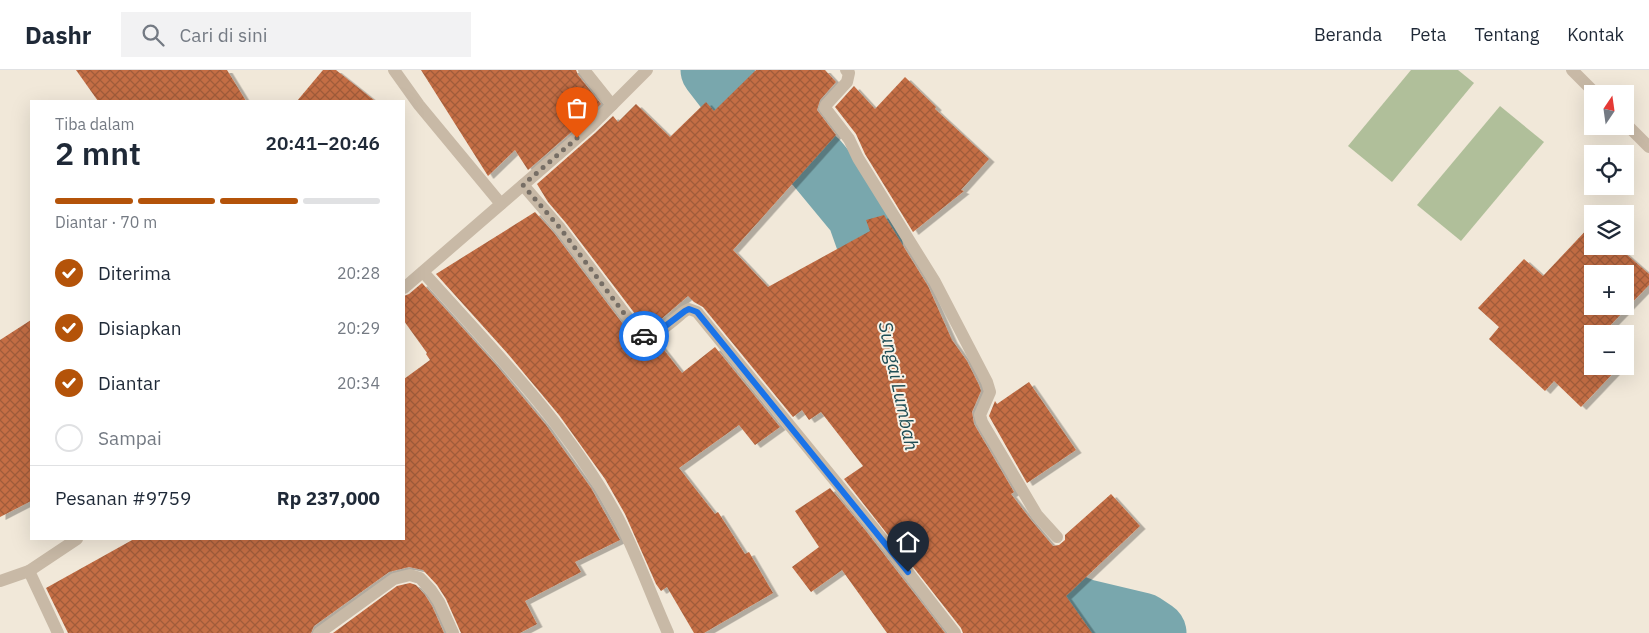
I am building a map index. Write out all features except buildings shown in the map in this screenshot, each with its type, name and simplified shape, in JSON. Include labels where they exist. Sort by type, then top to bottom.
[{"type":"street","points":[[394,70],[501,204]]},
{"type":"street","points":[[584,70],[612,105]]},
{"type":"street","points":[[405,287],[590,127],[647,70]]},
{"type":"street","points":[[846,70],[850,73],[847,82],[825,108],[848,139],[935,282],[987,382],[990,392],[980,414],[982,422],[1038,516],[1057,537]]},
{"type":"street","points":[[1572,70],[1587,85]]},
{"type":"street","points":[[1634,132],[1649,147]]},
{"type":"street","points":[[523,185],[560,228],[641,335],[645,337],[655,334],[689,309],[697,312],[872,526],[955,633]]},
{"type":"street","points":[[423,272],[534,396],[574,448],[618,518],[668,633]]},
{"type":"street","points":[[0,581],[29,571],[76,540]]},
{"type":"street","points":[[29,571],[58,633]]},
{"type":"street","points":[[319,633],[394,578],[410,575],[420,578],[431,590],[439,602],[452,633]]},
{"type":"green space","points":[[1411,70],[1458,70],[1474,83],[1392,182],[1348,146]]},
{"type":"green space","points":[[1500,106],[1544,142],[1461,241],[1417,205]]},
{"type":"waterway","name":"Sungai Lumbah","points":[[713,70],[730,92],[816,162],[859,214],[870,245],[885,322]]},
{"type":"waterway","name":"Sungai Lumbah","points":[[1001,558],[1042,594],[1083,611],[1142,625],[1154,633]]},
{"type":"way so far","points":[[577,138],[523,185],[560,228],[638,332],[644,336]]},
{"type":"route","points":[[644,336],[655,334],[689,309],[697,312],[908,572]]}]
